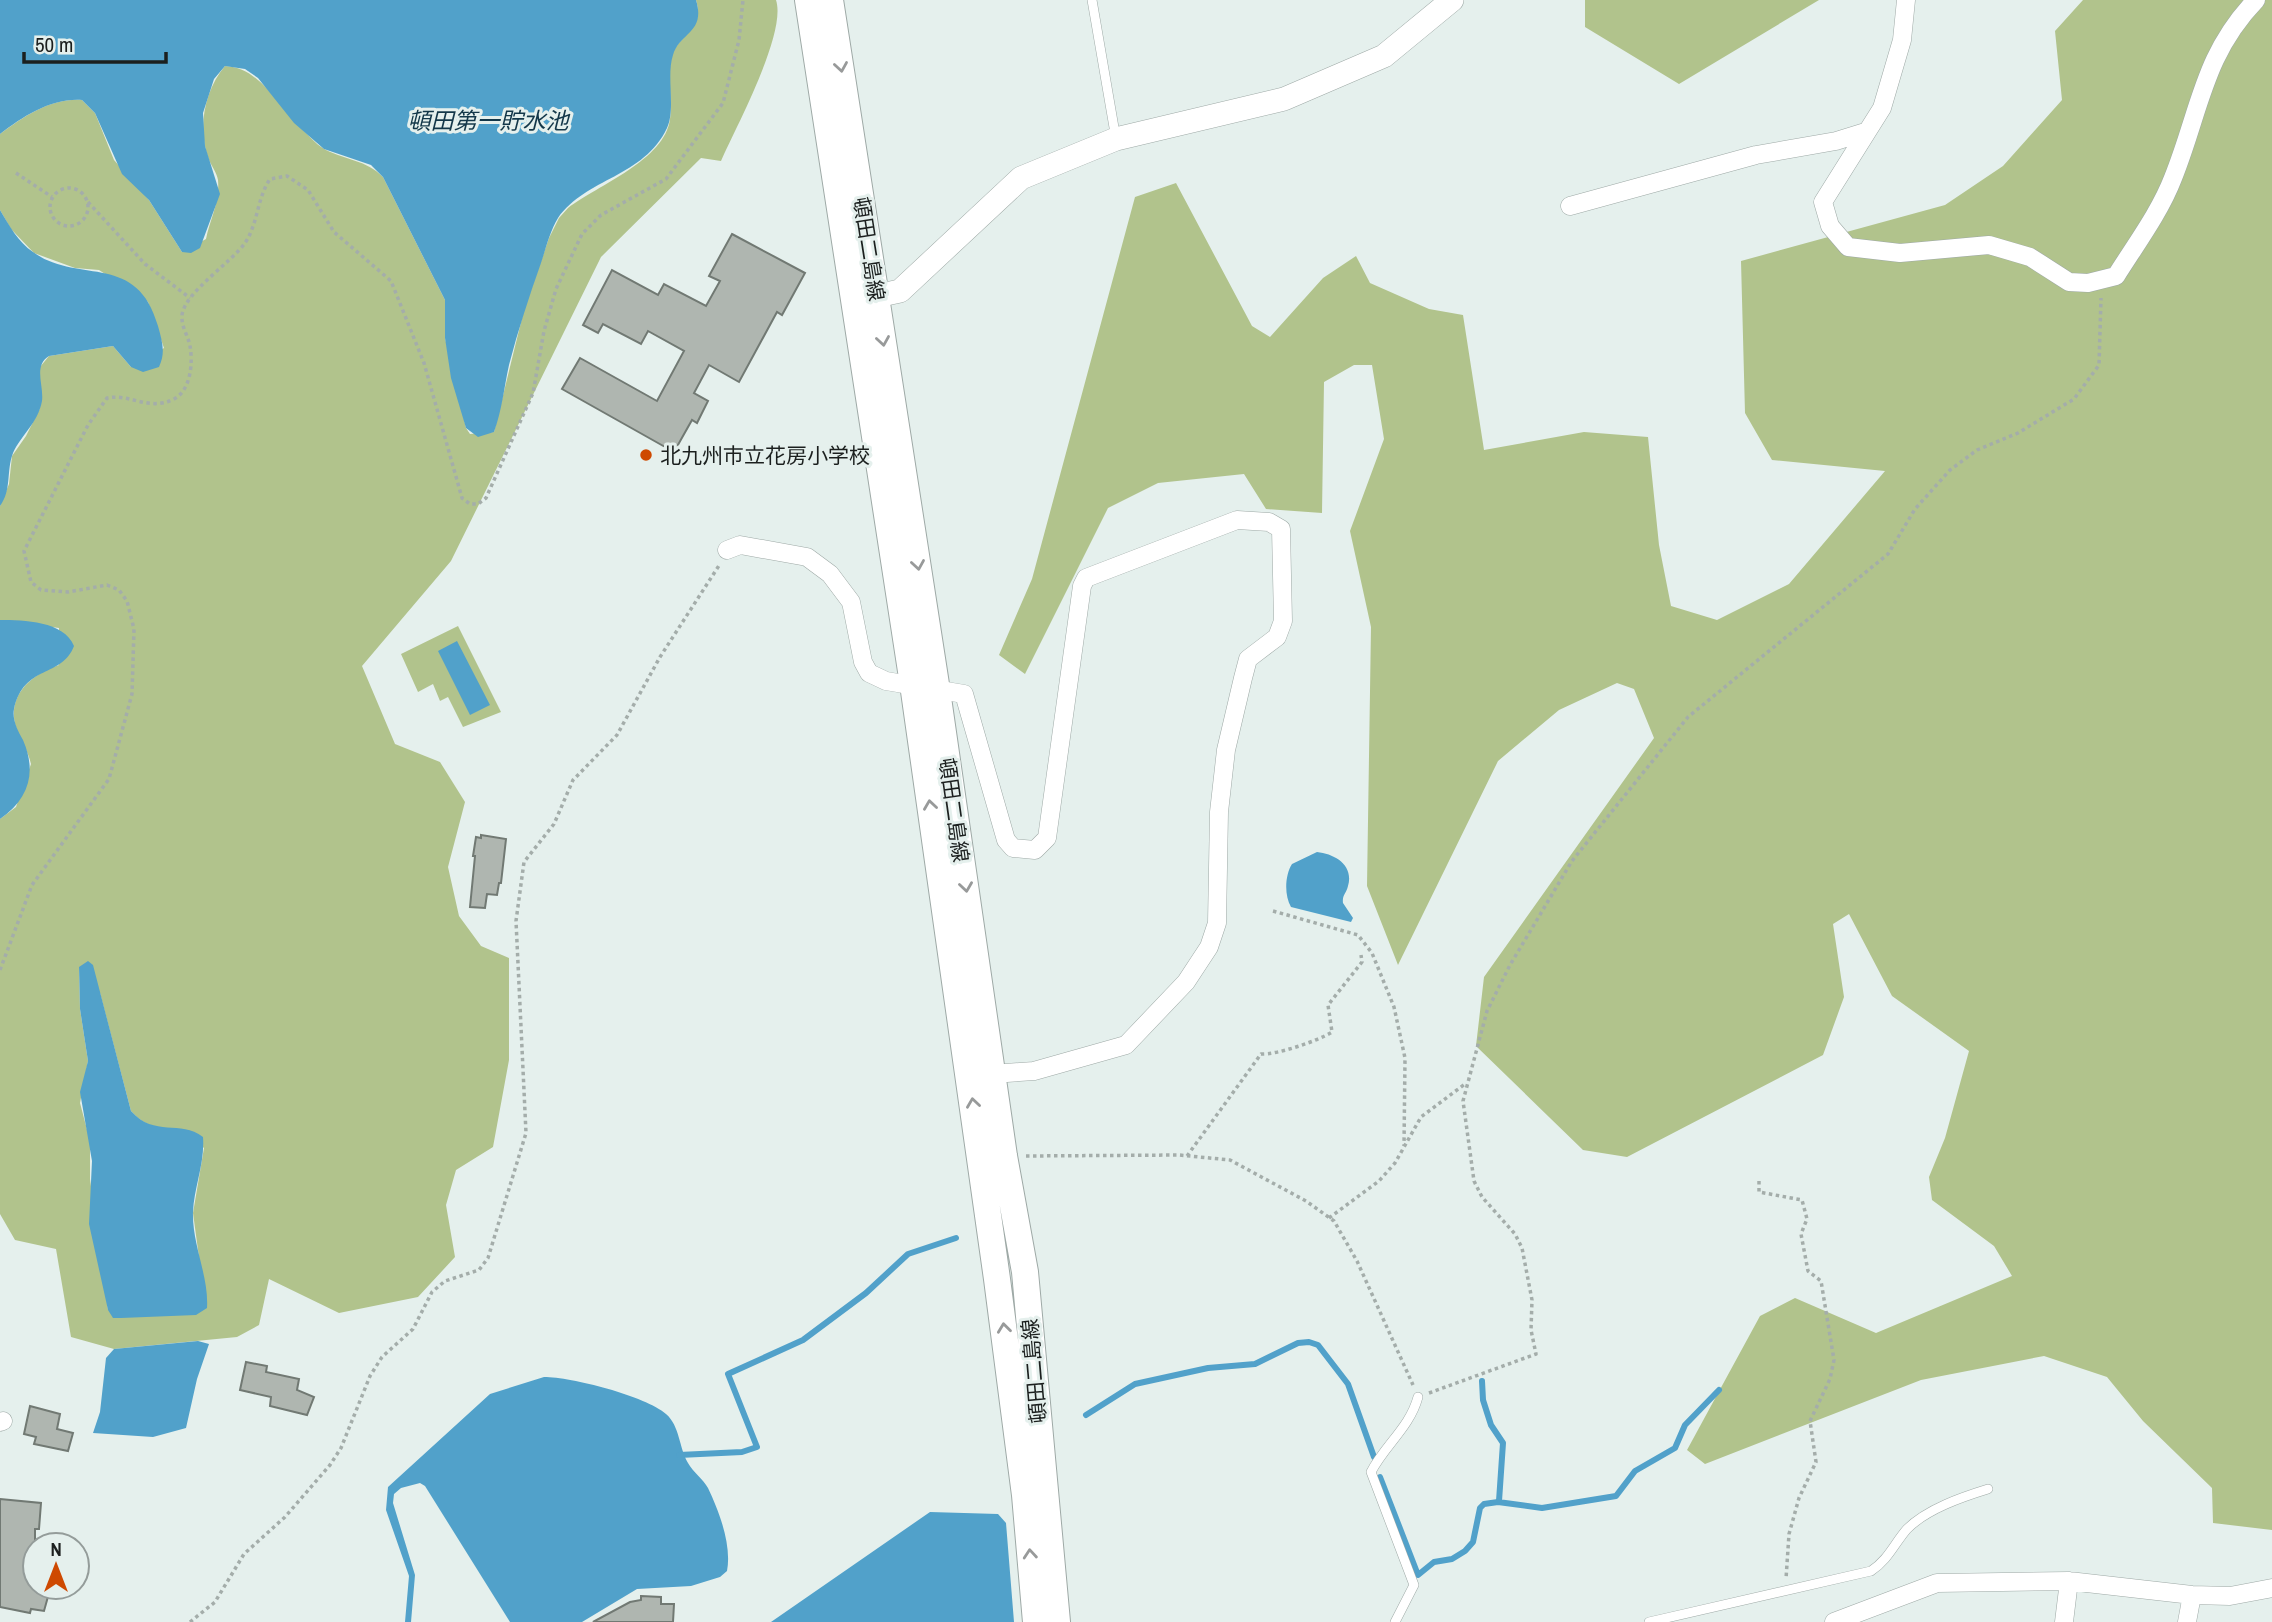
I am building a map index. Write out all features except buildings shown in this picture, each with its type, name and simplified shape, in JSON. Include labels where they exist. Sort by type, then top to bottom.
[{"type":"main road","name":"頓田二島線","points":[[825,3],[866,299],[925,688],[1025,1272],[1057,1622]]},
{"type":"main road","name":"頓田二島線","points":[[925,688],[1025,1495],[1036,1622]]},
{"type":"street","points":[[866,299],[900,291],[1021,178],[1116,139],[1284,99],[1384,56],[1452,0]]},
{"type":"street","points":[[1906,0],[1902,40],[1882,108],[1864,132],[1823,202],[1830,226],[1848,247],[1900,253],[1989,245],[2030,257],[2070,282],[2101,282],[2116,276],[2155,214],[2173,179],[2205,78],[2233,23],[2256,0]]},
{"type":"street","points":[[1570,206],[1756,155],[1836,141],[1864,132]]},
{"type":"street","points":[[727,550],[740,545],[807,557],[830,574],[851,602],[863,662],[869,673],[886,681],[964,694],[1006,840],[1013,848],[1035,850],[1047,838],[1070,661],[1086,578],[1237,520],[1269,522],[1281,529],[1283,621],[1277,637],[1248,659],[1226,750],[1219,812],[1217,923],[1209,947],[1186,982],[1126,1045],[1034,1072],[992,1074]]},
{"type":"street","points":[[2064,1622],[2069,1581]]},
{"type":"street","points":[[1833,1622],[1937,1583],[2069,1581],[2192,1595],[2230,1596],[2272,1588]]},
{"type":"street","points":[[2187,1622],[2192,1595]]},
{"type":"lane","points":[[1092,0],[1116,139]]},
{"type":"lane","points":[[1395,1622],[1414,1585],[1371,1472],[1380,1455],[1413,1415],[1419,1397]]},
{"type":"lane","points":[[1649,1622],[1871,1571],[1889,1556],[1908,1529],[1926,1515],[1988,1489]]},
{"type":"path","points":[[0,970],[32,885],[109,779],[132,694],[134,629],[127,601],[119,590],[107,586],[68,592],[41,590],[32,582],[24,551],[88,425],[107,398],[118,395],[145,405],[161,404],[176,398],[184,389],[190,374],[190,345],[182,327],[182,312],[191,298],[246,242],[260,193],[270,179],[287,176],[308,190],[334,232],[390,281],[424,363],[462,498],[470,504],[478,504],[486,498],[533,393],[544,331],[556,289],[582,234],[601,215],[666,180],[723,103],[739,40],[743,0]]},
{"type":"path","points":[[16,173],[52,197]]},
{"type":"path","points":[[88,202],[85,217],[68,226],[51,215],[52,197],[61,189],[72,187],[83,193],[88,202],[145,264],[191,298]]},
{"type":"path","points":[[1004,1156],[1187,1156],[1230,1160],[1306,1201],[1329,1218],[1357,1261],[1419,1397],[1536,1354],[1531,1330],[1532,1300],[1522,1248],[1474,1181],[1463,1101],[1487,1011],[1534,922],[1572,861],[1688,717],[1888,554],[1915,509],[1950,470],[1977,450],[2018,433],[2074,399],[2099,365],[2101,282]]},
{"type":"path","points":[[190,1622],[215,1602],[244,1554],[285,1517],[330,1465],[341,1448],[370,1376],[382,1357],[413,1329],[432,1292],[445,1281],[479,1270],[488,1258],[526,1133],[516,921],[524,862],[554,824],[573,780],[617,735],[660,657],[727,550]]},
{"type":"path","points":[[1273,911],[1358,935],[1372,953],[1394,1007],[1405,1059],[1404,1146]]},
{"type":"path","points":[[1187,1156],[1261,1054],[1272,1055],[1291,1046],[1314,1044],[1332,1032],[1328,1005],[1362,962],[1361,955]]},
{"type":"path","points":[[1329,1218],[1379,1181],[1428,1110],[1466,1083]]},
{"type":"path","points":[[1759,1181],[1759,1192],[1802,1200],[1807,1219],[1801,1234],[1808,1270],[1821,1281],[1834,1360],[1830,1379],[1811,1421],[1815,1462],[1799,1498],[1789,1534],[1786,1591]]},
{"type":"green space","points":[[696,0],[776,0],[774,34],[767,56],[721,161],[701,158],[601,257],[451,561],[362,666],[395,744],[440,762],[465,802],[448,867],[459,916],[481,946],[509,958],[509,1060],[493,1147],[456,1170],[446,1205],[455,1257],[418,1297],[339,1313],[269,1279],[259,1325],[237,1337],[114,1349],[71,1337],[56,1249],[15,1240],[0,1214],[0,819],[16,807],[31,764],[15,724],[15,703],[32,679],[59,665],[59,628],[0,620],[0,506],[9,484],[12,456],[40,408],[40,367],[49,356],[113,346],[131,367],[164,348],[148,302],[99,270],[75,268],[34,253],[11,229],[0,210],[0,134],[49,105],[82,100],[95,113],[114,160],[149,200],[182,252],[206,239],[218,196],[217,177],[203,136],[205,111],[212,87],[225,66],[250,74],[320,146],[370,167],[383,177],[445,300],[445,338],[466,428],[470,434],[494,432],[524,310],[549,238],[559,218],[568,208],[643,159],[665,134],[671,112],[671,56],[696,22]],"holes":[[[79,967],[100,993],[131,1111],[142,1121],[154,1126],[182,1129],[204,1148],[193,1213],[201,1272],[108,1310],[90,1179],[90,1141],[80,1103],[88,1061],[80,1009]]]},
{"type":"green space","points":[[1585,0],[1819,0],[1679,84],[1585,27]]},
{"type":"green space","points":[[2083,0],[2272,0],[2272,1530],[2213,1523],[2212,1488],[2143,1421],[2107,1377],[2044,1356],[1921,1380],[1705,1464],[1687,1450],[1760,1316],[1795,1298],[1876,1333],[2012,1276],[1994,1246],[1932,1200],[1929,1177],[1945,1138],[1969,1051],[1892,996],[1849,914],[1833,924],[1844,997],[1823,1055],[1627,1157],[1583,1150],[1476,1046],[1484,977],[1654,738],[1634,689],[1617,683],[1559,710],[1498,761],[1398,965],[1367,886],[1371,627],[1350,531],[1384,439],[1372,365],[1354,365],[1324,382],[1322,513],[1266,509],[1244,474],[1158,483],[1108,508],[1025,674],[999,655],[1032,579],[1135,197],[1176,183],[1252,326],[1270,337],[1323,278],[1356,256],[1370,283],[1429,309],[1463,315],[1484,450],[1584,432],[1648,437],[1659,545],[1671,606],[1717,620],[1789,584],[1885,471],[1772,460],[1745,413],[1741,261],[1945,205],[2003,166],[2062,100],[2055,31]]},
{"type":"green space","points":[[458,626],[501,712],[463,727],[448,697],[440,701],[433,684],[418,692],[401,654]]},
{"type":"water","name":"頓田第一貯水池","points":[[0,0],[696,0],[698,19],[673,55],[670,73],[670,120],[657,144],[630,167],[584,194],[570,205],[555,223],[516,339],[494,432],[478,437],[466,428],[451,378],[445,338],[445,300],[383,177],[371,165],[324,149],[294,123],[258,78],[245,69],[225,66],[214,79],[203,113],[205,146],[220,194],[200,248],[191,253],[182,252],[149,200],[122,174],[95,113],[82,100],[49,105],[0,134]]},
{"type":"water","points":[[0,210],[18,238],[33,252],[50,262],[104,273],[121,278],[136,287],[148,303],[158,326],[163,351],[159,367],[143,372],[131,367],[113,346],[49,356],[44,360],[40,370],[40,409],[13,453],[8,487],[0,506]]},
{"type":"water","points":[[0,620],[53,627],[62,631],[74,646],[61,663],[34,678],[19,695],[14,717],[27,752],[30,774],[24,794],[18,803],[0,819]]},
{"type":"water","points":[[457,641],[490,705],[470,715],[438,651]]},
{"type":"water","points":[[1317,852],[1336,858],[1346,867],[1349,879],[1343,903],[1353,918],[1351,922],[1291,907],[1286,891],[1292,864]]},
{"type":"water","points":[[88,961],[93,965],[131,1111],[149,1124],[185,1129],[203,1137],[193,1224],[206,1284],[207,1308],[196,1315],[113,1318],[108,1310],[89,1224],[92,1161],[80,1092],[88,1061],[80,1009],[79,967]]},
{"type":"water","points":[[198,1341],[209,1344],[197,1379],[186,1428],[153,1437],[93,1433],[100,1412],[106,1358],[114,1349]]},
{"type":"water","points":[[544,1377],[572,1380],[626,1394],[656,1407],[671,1419],[685,1457],[706,1485],[724,1528],[728,1550],[727,1571],[720,1577],[691,1586],[637,1589],[582,1622],[510,1622],[425,1486],[420,1483],[401,1488],[394,1494],[393,1503],[415,1575],[411,1622],[405,1622],[409,1576],[386,1510],[388,1487],[490,1394]]},
{"type":"water","points":[[930,1512],[998,1514],[1006,1523],[1014,1622],[771,1622]]},
{"type":"waterway","points":[[679,1455],[742,1452],[757,1447],[728,1374],[803,1340],[866,1293],[908,1254],[956,1238]]},
{"type":"waterway","points":[[1086,1415],[1135,1384],[1208,1368],[1255,1364],[1298,1343],[1309,1342],[1318,1345],[1348,1384],[1374,1457]]},
{"type":"waterway","points":[[1482,1381],[1483,1400],[1491,1425],[1503,1443],[1499,1501]]},
{"type":"waterway","points":[[1380,1477],[1418,1575],[1434,1562],[1452,1559],[1465,1551],[1473,1542],[1480,1508],[1484,1504],[1498,1502],[1542,1508],[1616,1496],[1635,1471],[1675,1448],[1685,1425],[1719,1390]]},
{"type":"place","name":"北九州市立花房小学校","points":[[646,455]]}]
